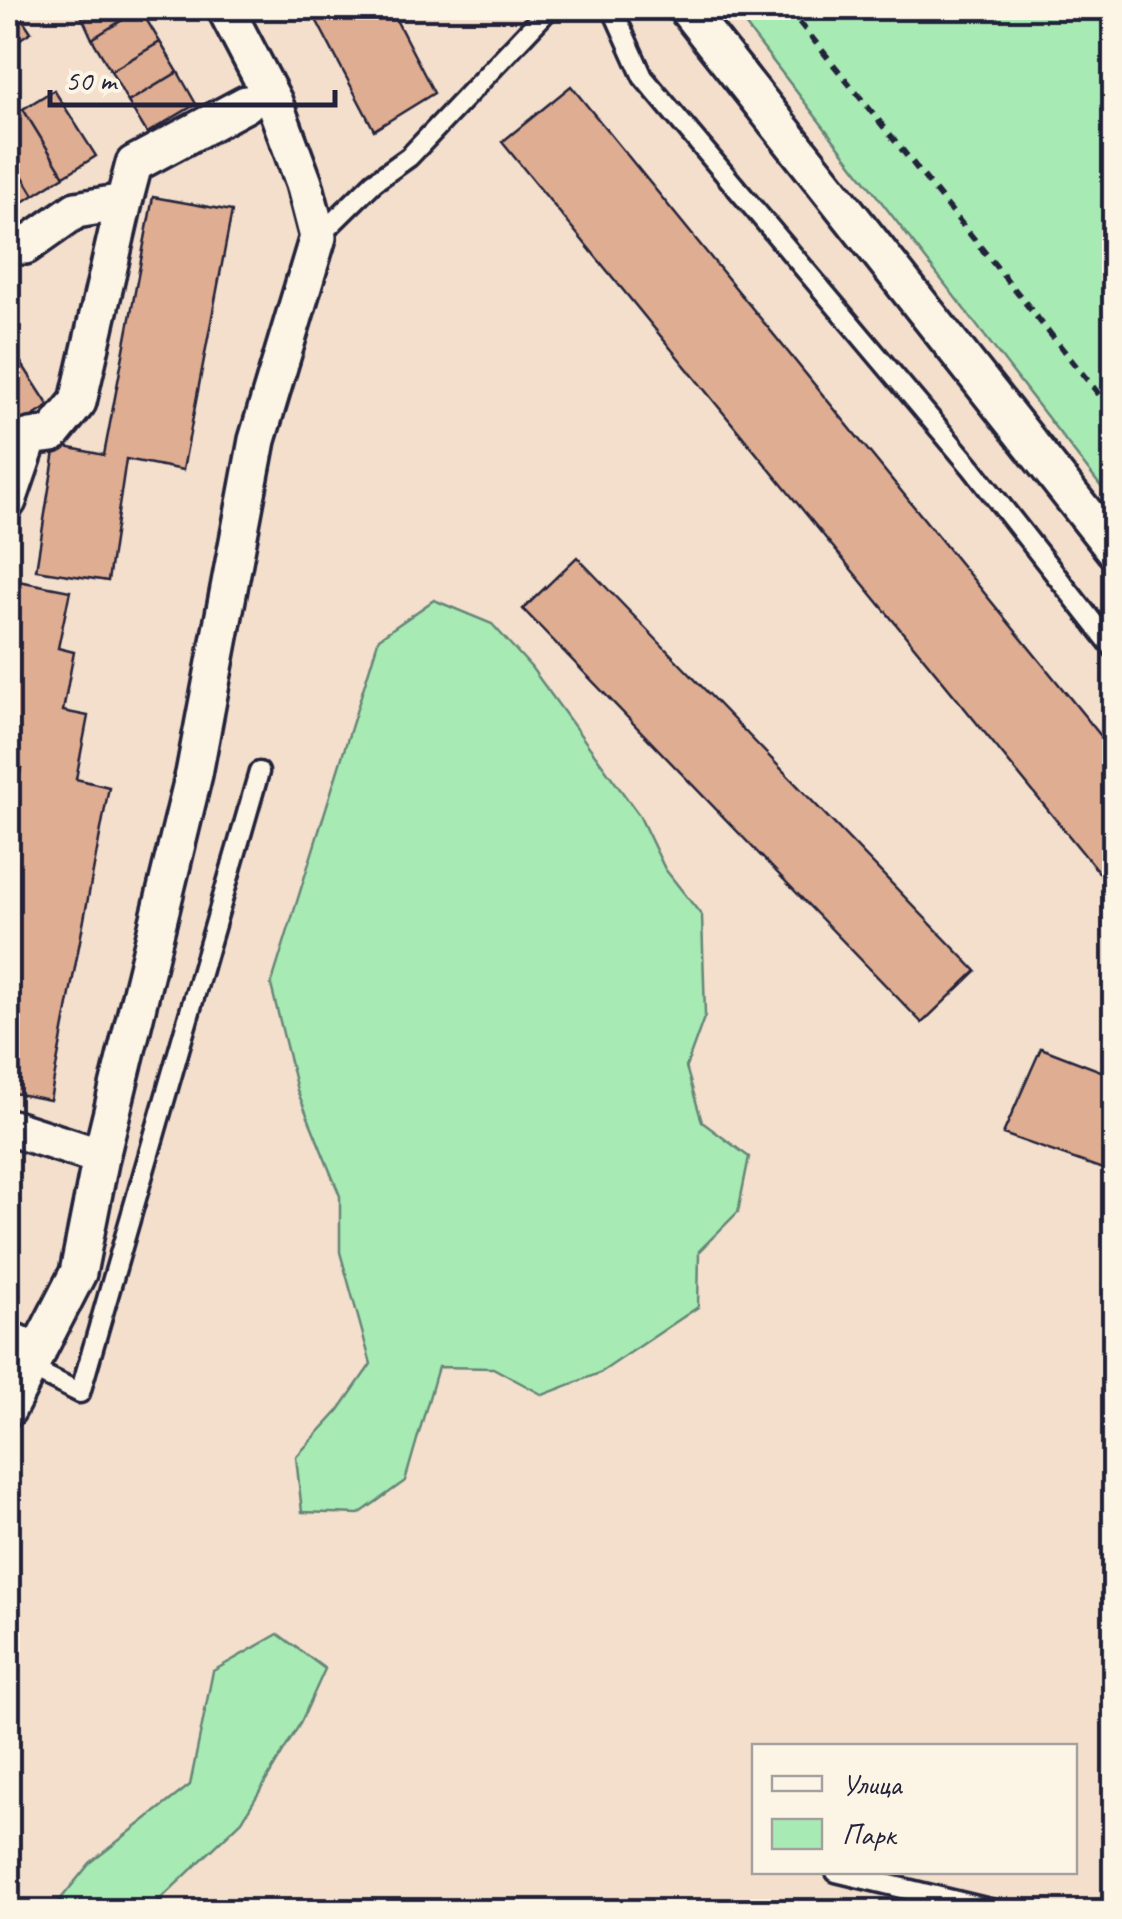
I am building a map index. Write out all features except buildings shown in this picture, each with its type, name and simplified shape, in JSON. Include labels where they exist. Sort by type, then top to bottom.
[{"type":"street","points":[[8,1410],[25,1353],[78,1273],[101,1158],[194,774],[257,440],[318,238],[304,183],[274,102],[225,8]]},
{"type":"street","points":[[686,8],[1114,550]]},
{"type":"street","points":[[8,501],[30,437],[52,434],[78,402],[134,164],[246,104]]},
{"type":"street","points":[[25,246],[76,210],[124,202]]},
{"type":"street","points":[[8,1127],[101,1158]]},
{"type":"lane","points":[[318,238],[374,182],[409,157],[550,8]]},
{"type":"lane","points":[[612,8],[644,77],[972,468],[1114,649]]},
{"type":"lane","points":[[25,1353],[80,1392],[259,772]]},
{"type":"lane","points":[[844,1874],[1002,1912]]},
{"type":"path","points":[[788,8],[1114,414]]},
{"type":"green space","points":[[732,8],[1114,8],[1114,480],[1102,488]]},
{"type":"green space","points":[[434,600],[492,624],[531,667],[639,815],[665,869],[702,916],[705,1015],[686,1067],[702,1122],[749,1157],[738,1212],[699,1251],[698,1307],[600,1373],[543,1395],[493,1368],[438,1367],[405,1481],[359,1514],[302,1512],[296,1457],[339,1410],[371,1364],[340,1252],[340,1196],[297,1090],[271,985],[379,638]]},
{"type":"green space","points":[[278,1634],[325,1669],[301,1722],[242,1821],[148,1911],[51,1911],[90,1863],[190,1785],[213,1671]]}]
